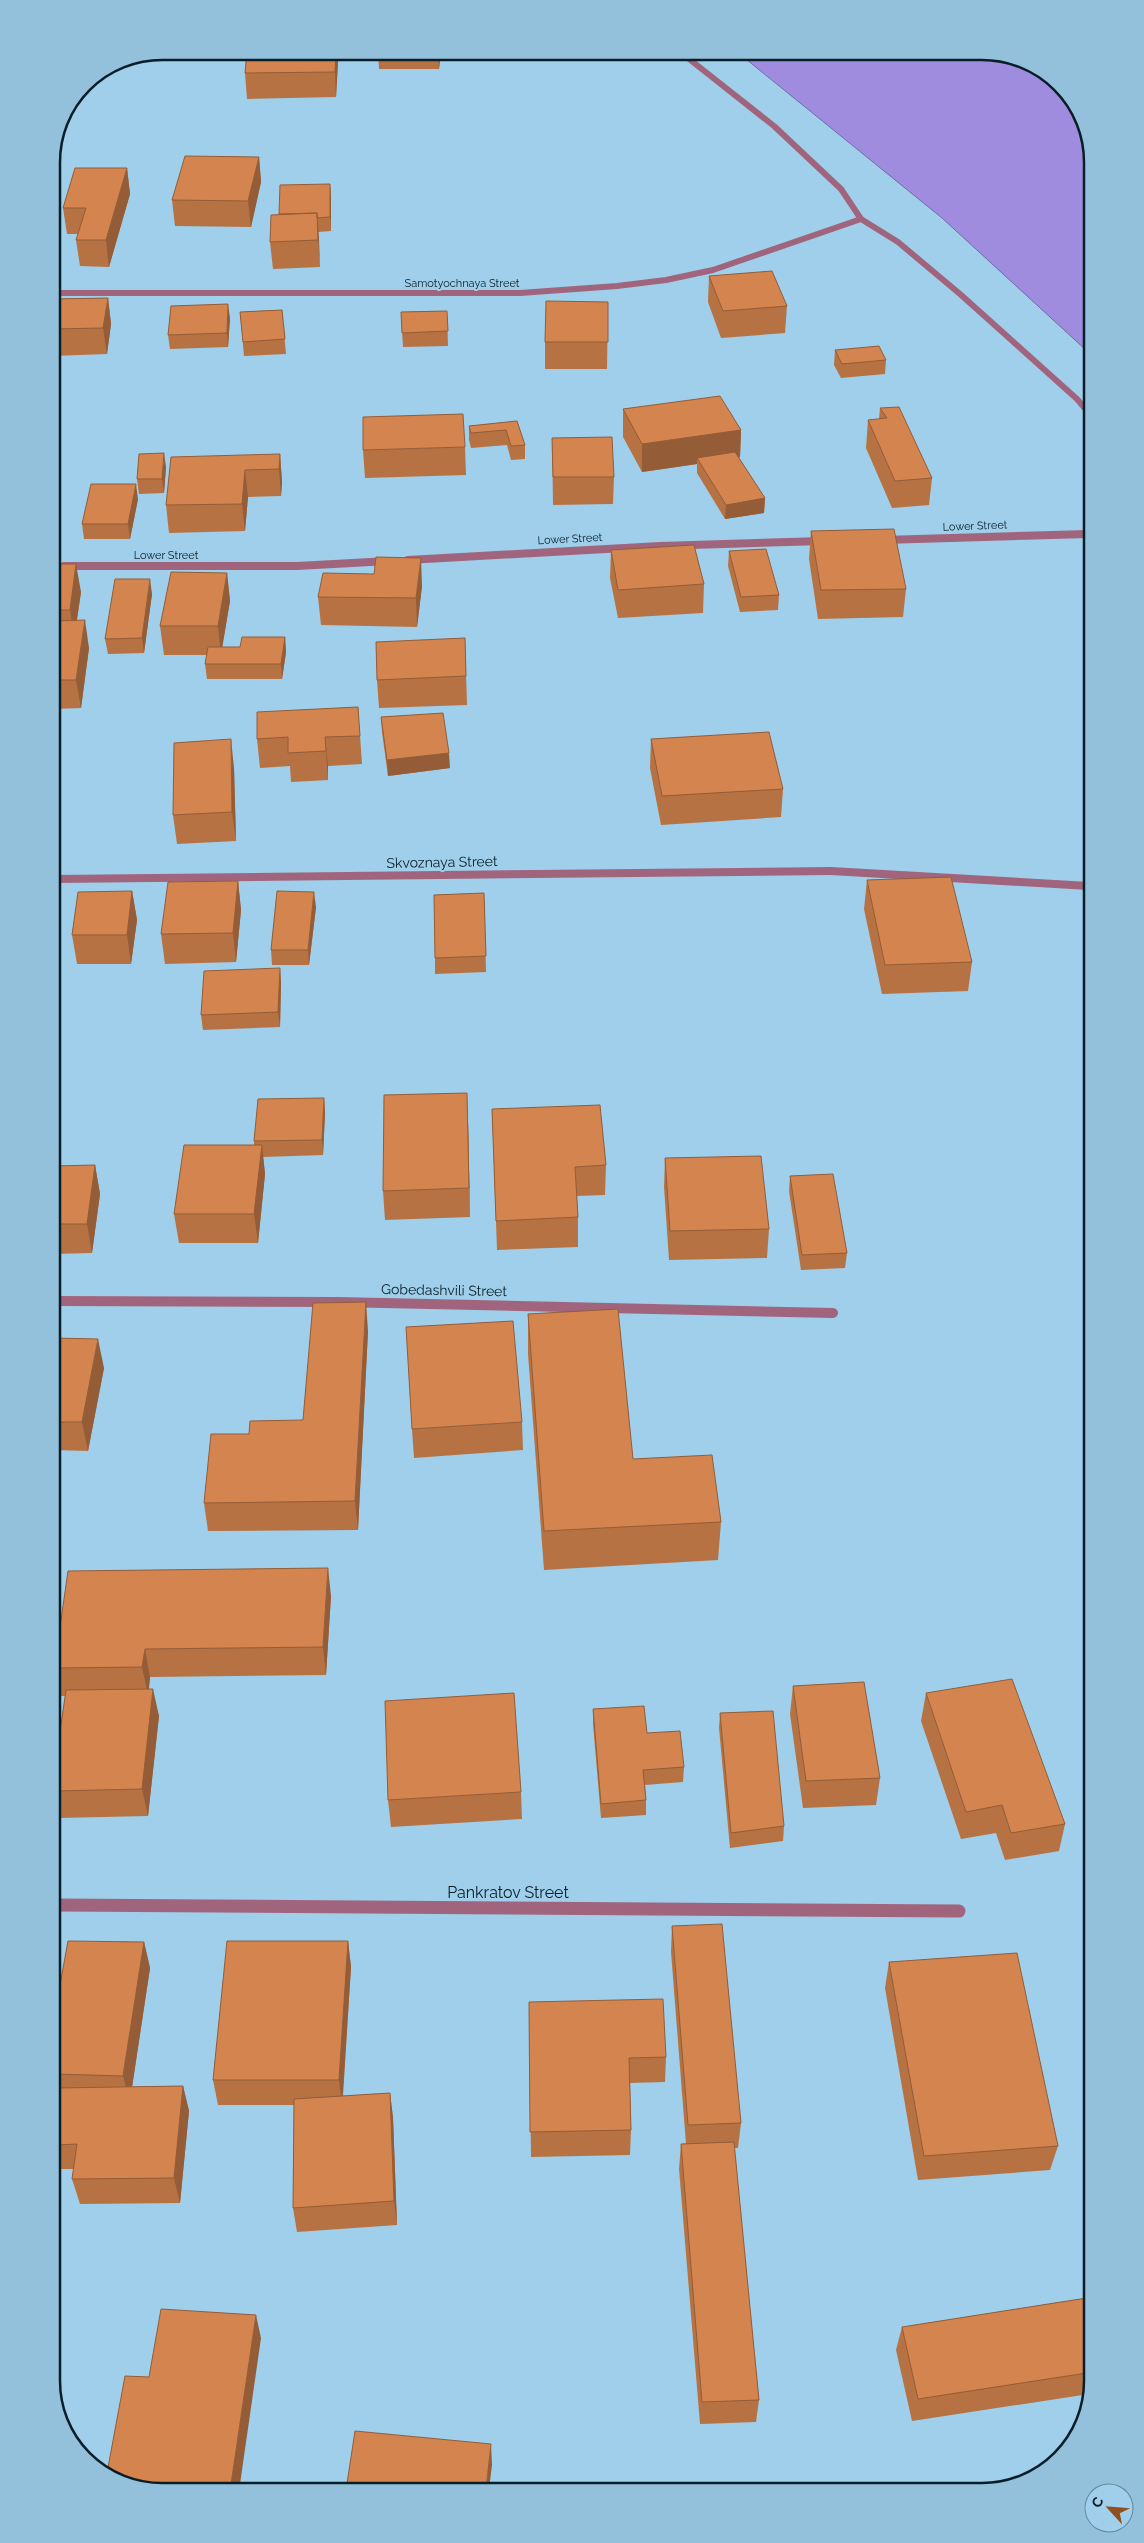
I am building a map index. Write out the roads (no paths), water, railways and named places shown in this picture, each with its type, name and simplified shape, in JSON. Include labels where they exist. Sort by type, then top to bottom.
[{"type":"street","points":[[690,60],[774,126],[841,189],[861,218],[898,242],[960,294],[1084,408]]},
{"type":"street","name":"Samotyochnaya Street","points":[[60,293],[520,293],[583,288],[651,281],[712,270],[789,246],[861,218]]},
{"type":"street","name":"Lower Street","points":[[878,540],[1084,534]]},
{"type":"street","name":"Lower Street","points":[[60,566],[297,566],[660,546],[829,541]]},
{"type":"street","name":"Skvoznaya Street","points":[[60,880],[831,871],[1084,886]]},
{"type":"street","name":"Gobedashvili Street","points":[[60,1301],[338,1302],[833,1313]]},
{"type":"street","name":"Pankratov Street","points":[[60,1904],[959,1911]]}]
